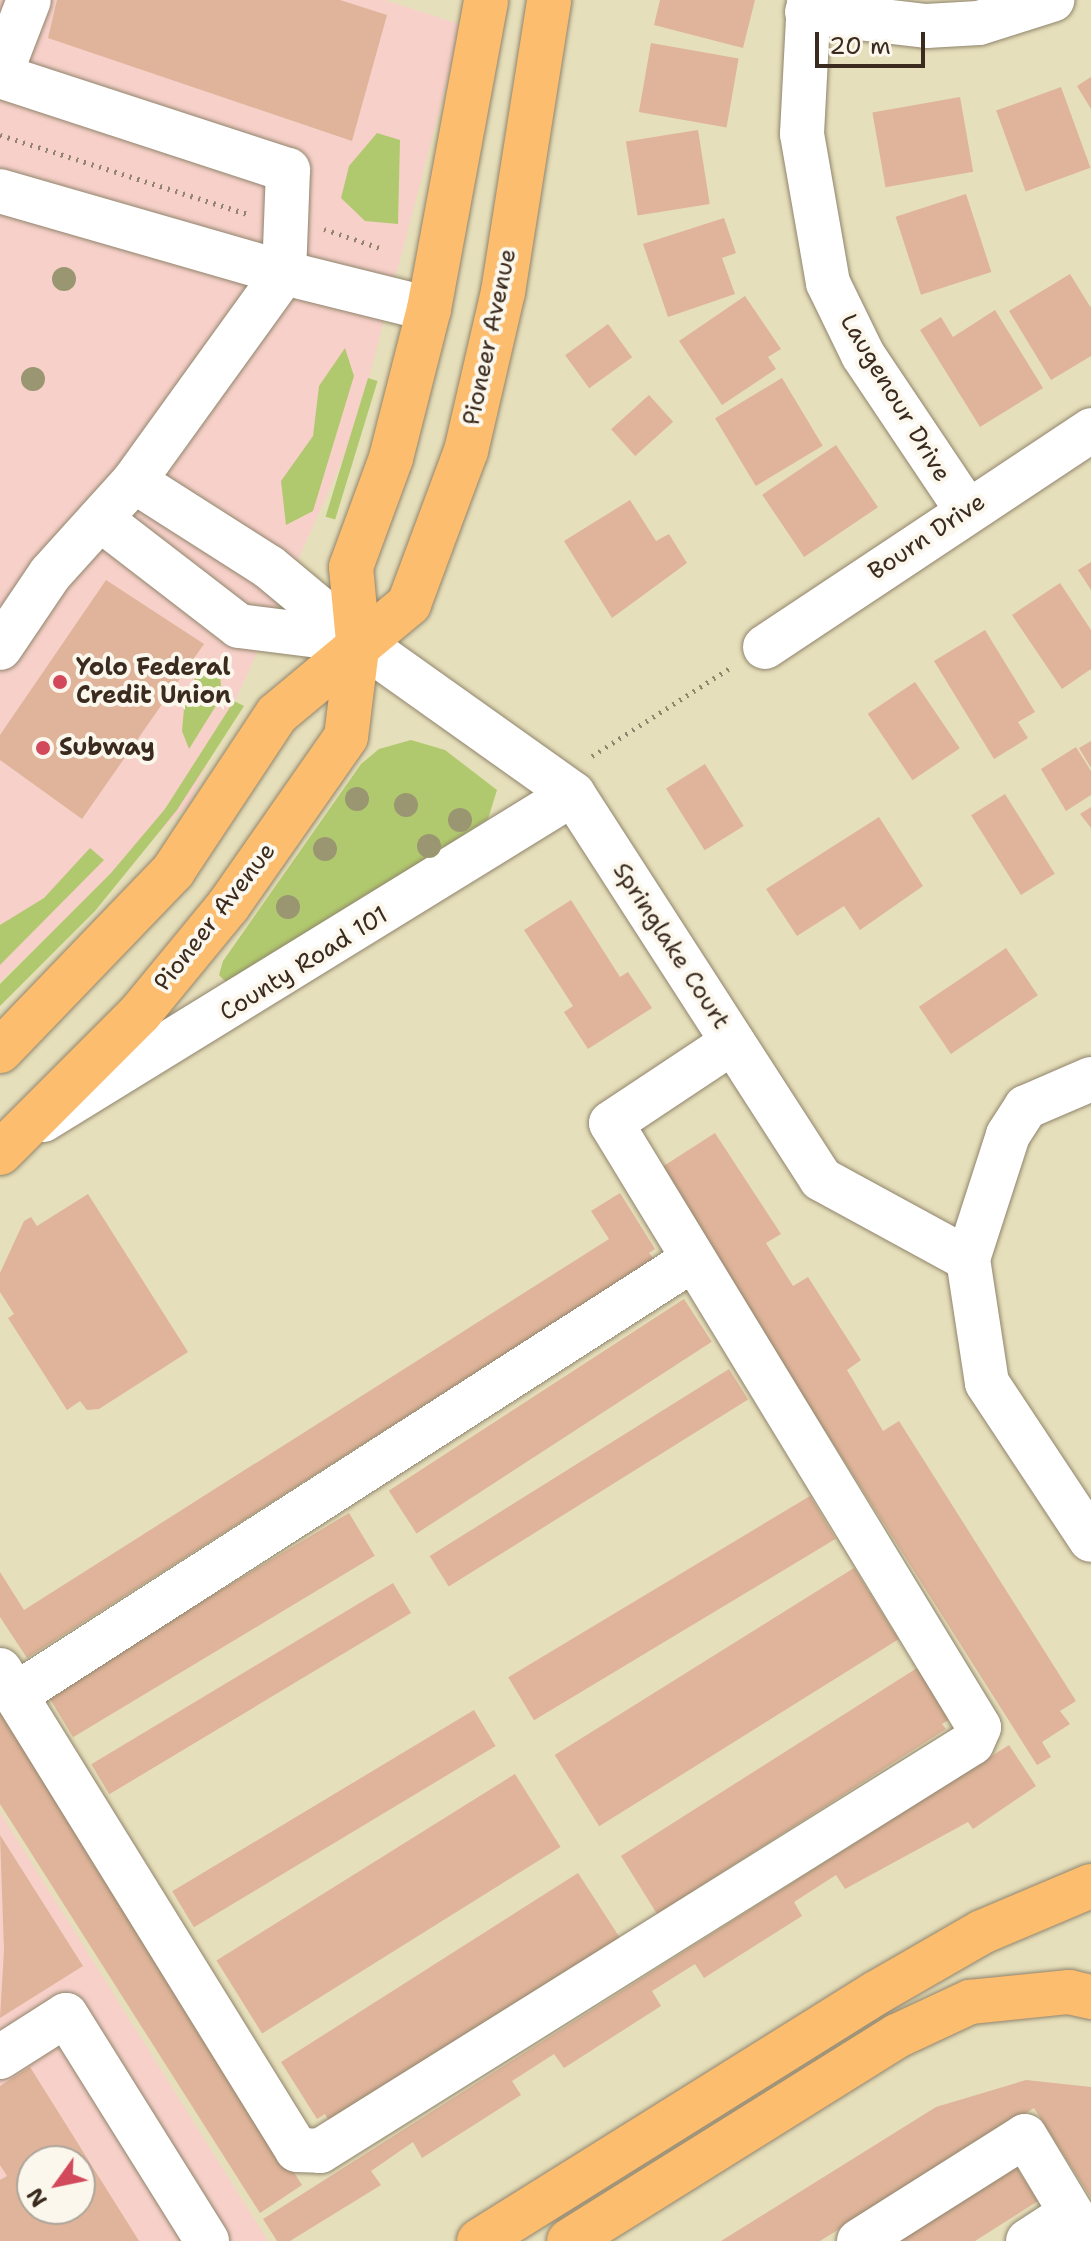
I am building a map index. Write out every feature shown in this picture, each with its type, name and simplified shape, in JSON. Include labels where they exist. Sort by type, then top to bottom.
[{"type":"main road","name":"Pioneer Avenue","points":[[15,1140],[228,906],[346,737],[358,641],[351,567],[391,458],[429,309],[486,0]]},
{"type":"main road","points":[[518,190],[501,138],[522,0]]},
{"type":"main road","name":"Pioneer Avenue","points":[[0,1051],[173,871],[277,714],[358,641],[409,604],[466,451],[518,190],[549,0]]},
{"type":"main road","points":[[479,2241],[889,1986],[982,1932],[1091,1886]]},
{"type":"main road","points":[[569,2241],[897,2036],[970,2002],[1069,1992],[1091,1997]]},
{"type":"street","points":[[0,648],[100,519],[134,481],[284,273],[288,170],[0,76],[29,0]]},
{"type":"street","points":[[808,6],[939,26],[979,23],[1052,0]]},
{"type":"street","name":"Laugenour Drive","points":[[808,6],[802,134],[828,283],[863,355],[966,509]]},
{"type":"street","points":[[0,191],[284,273],[429,309]]},
{"type":"street","name":"Bourn Drive","points":[[765,647],[966,509],[1091,430]]},
{"type":"street","name":"Springlake Court","points":[[134,481],[269,567],[358,641],[583,775],[733,1042],[821,1179],[968,1259]]},
{"type":"street","points":[[100,519],[239,626],[358,641]]},
{"type":"street","name":"County Road 101","points":[[15,1140],[583,775]]},
{"type":"street","points":[[692,1260],[8,1683],[297,2150],[320,2151],[972,1743],[979,1727],[611,1123],[733,1042]]},
{"type":"street","points":[[1091,1079],[1026,1107],[1008,1135],[968,1259],[987,1383],[1091,1540]]},
{"type":"street","points":[[0,2057],[66,2015],[207,2241]]},
{"type":"street","points":[[859,2241],[1025,2136],[1080,2227],[1028,2241]]},
{"type":"path","points":[[0,135],[383,249]]},
{"type":"path","points":[[583,775],[765,647]]},
{"type":"shaded area","points":[[0,0],[385,0],[462,25],[354,434],[190,803],[0,982]]},
{"type":"shaded area","points":[[0,1812],[268,2241],[0,2241]]},
{"type":"green space","points":[[377,133],[400,140],[398,224],[365,221],[341,198],[349,166]]},
{"type":"green space","points":[[345,348],[354,376],[313,511],[286,525],[281,481],[313,436],[319,386]]},
{"type":"green space","points":[[368,378],[378,381],[335,520],[326,517]]},
{"type":"green space","points":[[219,665],[222,696],[189,749],[182,731],[185,697],[197,675]]},
{"type":"green space","points":[[234,701],[244,706],[177,810],[95,911],[0,1006],[0,984],[111,873],[165,809]]},
{"type":"green space","points":[[411,740],[445,750],[497,790],[488,819],[230,986],[219,975],[223,961],[361,764],[379,749]]},
{"type":"green space","points":[[90,848],[104,860],[0,965],[0,925],[44,898]]},
{"type":"building","points":[[57,0],[340,0],[387,15],[352,141],[48,38]]},
{"type":"building","points":[[660,0],[755,0],[743,48],[654,25]]},
{"type":"building","points":[[651,43],[739,58],[726,127],[639,112]]},
{"type":"building","points":[[1091,77],[1091,109],[1077,86]]},
{"type":"building","points":[[1061,87],[1090,168],[1026,191],[996,111]]},
{"type":"building","points":[[960,97],[973,172],[886,187],[872,112]]},
{"type":"building","points":[[698,130],[710,204],[638,215],[626,141]]},
{"type":"building","points":[[966,194],[991,272],[921,295],[896,217]]},
{"type":"building","points":[[724,218],[736,253],[722,258],[735,294],[668,317],[643,244]]},
{"type":"building","points":[[1070,274],[1091,308],[1091,356],[1051,380],[1009,311]]},
{"type":"building","points":[[745,296],[781,349],[768,357],[776,369],[722,405],[679,341]]},
{"type":"building","points":[[995,310],[1043,388],[980,427],[920,330],[941,317],[953,337]]},
{"type":"building","points":[[608,324],[632,357],[589,388],[565,355]]},
{"type":"building","points":[[782,378],[823,446],[756,486],[715,418]]},
{"type":"building","points":[[649,395],[673,422],[635,456],[611,429]]},
{"type":"building","points":[[836,445],[878,507],[804,557],[762,495]]},
{"type":"building","points":[[630,500],[656,541],[669,534],[687,563],[612,618],[564,541]]},
{"type":"building","points":[[1091,562],[1091,590],[1078,570]]},
{"type":"building","points":[[106,580],[204,644],[82,819],[0,760],[0,735]]},
{"type":"building","points":[[1060,583],[1091,630],[1091,669],[1062,689],[1012,615]]},
{"type":"building","points":[[985,630],[1035,712],[1018,722],[1028,738],[994,759],[934,661]]},
{"type":"building","points":[[915,682],[960,748],[912,780],[868,714]]},
{"type":"building","points":[[1091,741],[1091,768],[1079,748]]},
{"type":"building","points":[[1076,747],[1091,771],[1091,795],[1066,811],[1041,769]]},
{"type":"building","points":[[705,764],[744,826],[705,850],[666,788]]},
{"type":"building","points":[[1005,794],[1055,874],[1021,895],[971,815]]},
{"type":"building","points":[[1091,807],[1091,828],[1080,814]]},
{"type":"building","points":[[879,817],[923,886],[860,930],[844,906],[797,936],[766,889]]},
{"type":"building","points":[[571,900],[620,977],[628,972],[652,1008],[588,1049],[564,1012],[573,1006],[524,930]]},
{"type":"building","points":[[1006,948],[1038,995],[951,1054],[919,1007]]},
{"type":"building","points":[[715,1133],[781,1234],[766,1243],[793,1286],[808,1277],[861,1360],[847,1370],[883,1431],[899,1421],[1076,1701],[1060,1711],[1070,1724],[1042,1742],[1051,1757],[1037,1765],[659,1169]]},
{"type":"building","points":[[620,1193],[655,1249],[649,1253],[654,1259],[27,1658],[0,1617],[0,1572],[24,1610],[609,1239],[591,1211]]},
{"type":"building","points":[[88,1194],[188,1352],[99,1409],[87,1410],[80,1401],[67,1410],[8,1318],[14,1314],[0,1292],[0,1273],[24,1221],[31,1217],[37,1226]]},
{"type":"building","points":[[684,1299],[712,1342],[417,1533],[389,1491]]},
{"type":"building","points":[[729,1369],[748,1400],[449,1587],[430,1556]]},
{"type":"building","points":[[810,1496],[836,1539],[534,1720],[508,1677]]},
{"type":"building","points":[[349,1513],[375,1556],[73,1737],[47,1694]]},
{"type":"building","points":[[854,1568],[899,1639],[599,1826],[555,1755]]},
{"type":"building","points":[[393,1583],[411,1613],[109,1794],[91,1764]]},
{"type":"building","points":[[917,1668],[950,1719],[942,1724],[946,1729],[657,1914],[621,1856]]},
{"type":"building","points":[[0,1708],[302,2185],[260,2213],[0,1804]]},
{"type":"building","points":[[474,1710],[496,1746],[194,1927],[172,1891]]},
{"type":"building","points":[[1009,1745],[1036,1786],[973,1829],[968,1822],[845,1889],[836,1875],[794,1902],[802,1916],[704,1978],[695,1964],[652,1991],[661,2006],[564,2068],[554,2054],[512,2081],[521,2095],[422,2158],[413,2142],[371,2171],[381,2185],[290,2241],[277,2241],[263,2219]]},
{"type":"building","points":[[515,1774],[561,1847],[262,2033],[216,1961]]},
{"type":"building","points":[[0,1835],[83,1966],[0,2018],[4,1950]]},
{"type":"building","points":[[578,1873],[620,1938],[329,2121],[325,2114],[317,2119],[281,2062]]},
{"type":"building","points":[[30,2067],[79,2145],[16,2145],[16,2225],[96,2225],[96,2172],[139,2241],[0,2241],[0,2180],[7,2176],[0,2165],[0,2086]]},
{"type":"building","points":[[1026,2080],[1091,2087],[1091,2198],[1034,2108],[820,2241],[721,2241],[936,2107]]},
{"type":"building","points":[[1015,2165],[1038,2201],[975,2241],[894,2241]]},
{"type":"place","name":"Yolo Federal Credit Union","points":[[60,682]]},
{"type":"place","name":"Subway","points":[[43,748]]}]
